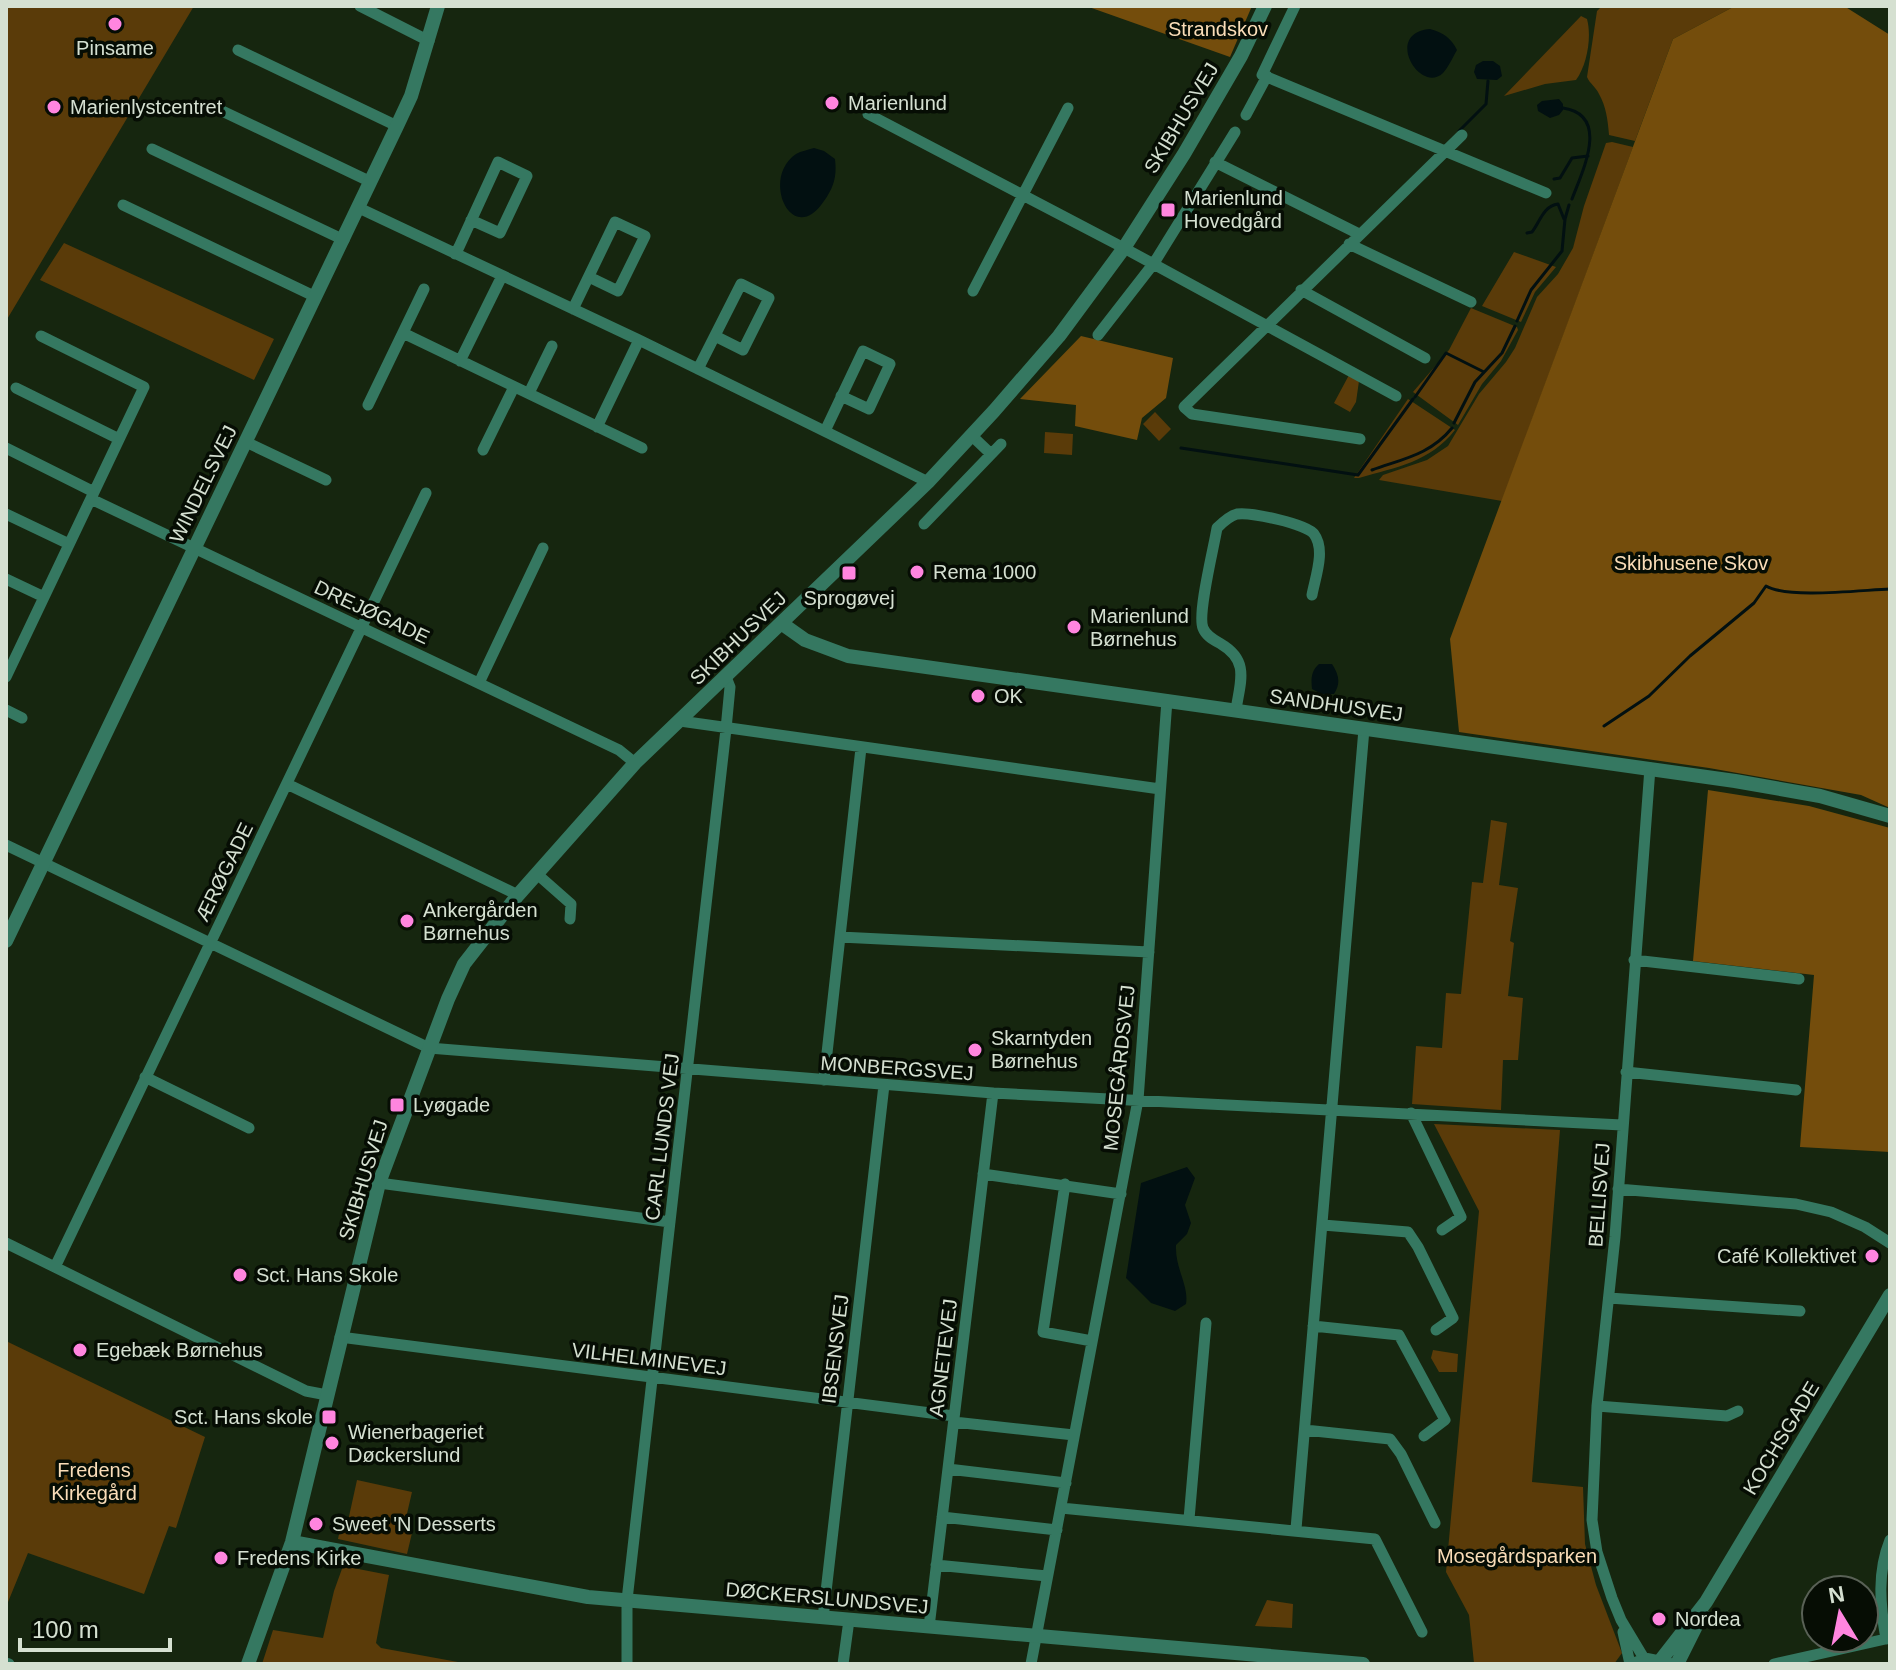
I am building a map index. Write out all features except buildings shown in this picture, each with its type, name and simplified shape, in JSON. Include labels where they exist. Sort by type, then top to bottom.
[{"type":"street","points":[[360,6],[429,41]]},
{"type":"street","name":"WINDELSVEJ","points":[[6,941],[411,96],[438,6]]},
{"type":"street","name":"SKIBHUSVEJ","points":[[248,1664],[292,1542],[379,1183],[464,964],[518,895],[635,763],[928,482],[1059,336],[1124,248],[1184,154],[1241,56],[1265,6]]},
{"type":"street","points":[[1295,6],[1262,75],[1546,193]]},
{"type":"street","points":[[238,50],[397,126]]},
{"type":"street","points":[[1246,115],[1267,76]]},
{"type":"street","points":[[973,291],[1068,108]]},
{"type":"street","points":[[220,110],[371,182]]},
{"type":"street","points":[[868,114],[1154,263],[1396,396]]},
{"type":"street","points":[[1098,335],[1154,263],[1235,132]]},
{"type":"street","points":[[1360,439],[1192,414],[1184,407],[1462,135]]},
{"type":"street","points":[[152,149],[344,240]]},
{"type":"street","points":[[455,254],[498,162],[527,176],[500,233],[471,220]]},
{"type":"street","points":[[1215,162],[1359,234]]},
{"type":"street","points":[[123,205],[316,297]]},
{"type":"street","points":[[359,208],[639,340],[928,482]]},
{"type":"street","points":[[573,309],[615,222],[645,236],[618,291],[589,277]]},
{"type":"street","points":[[1349,244],[1471,302]]},
{"type":"street","points":[[460,361],[502,276]]},
{"type":"street","points":[[698,369],[741,284],[769,298],[743,350],[715,336]]},
{"type":"street","points":[[368,405],[424,289]]},
{"type":"street","points":[[1301,290],[1425,358]]},
{"type":"street","points":[[403,333],[642,448]]},
{"type":"street","points":[[6,677],[144,387],[41,336]]},
{"type":"street","points":[[597,427],[639,340]]},
{"type":"street","points":[[529,393],[552,346]]},
{"type":"street","points":[[825,431],[841,396],[863,351],[890,364],[869,409],[841,396]]},
{"type":"street","points":[[483,450],[514,387]]},
{"type":"street","points":[[16,388],[119,439]]},
{"type":"street","points":[[971,435],[991,454]]},
{"type":"street","points":[[246,442],[326,480]]},
{"type":"street","points":[[924,524],[1001,444]]},
{"type":"street","name":"DREJØGADE","points":[[6,448],[195,548],[619,750],[635,763]]},
{"type":"street","name":"ÆRØGADE","points":[[55,1267],[426,493]]},
{"type":"street","points":[[6,514],[69,544]]},
{"type":"street","points":[[1236,710],[1242,671],[1240,661],[1234,652],[1209,637],[1201,619],[1217,528],[1237,514],[1304,526],[1314,533],[1320,553],[1312,595]]},
{"type":"street","points":[[479,683],[543,548]]},
{"type":"street","points":[[6,579],[44,597]]},
{"type":"street","name":"SANDHUSVEJ","points":[[781,623],[805,640],[848,656],[1650,768],[1820,796],[1890,816]]},
{"type":"street","points":[[6,645],[18,651]]},
{"type":"street","name":"CARL LUNDS VEJ","points":[[627,1664],[627,1600],[726,729],[730,687],[726,677]]},
{"type":"street","name":"MOSEGÅRDSVEJ","points":[[1031,1664],[1138,1100],[1167,700]]},
{"type":"street","points":[[6,710],[22,718]]},
{"type":"street","points":[[680,721],[1160,789]]},
{"type":"street","points":[[1296,1529],[1364,729]]},
{"type":"street","points":[[824,1080],[861,748]]},
{"type":"street","name":"BELLISVEJ","points":[[1637,1663],[1597,1552],[1592,1520],[1597,1406],[1609,1298],[1650,768]]},
{"type":"street","points":[[287,784],[518,895]]},
{"type":"street","points":[[6,845],[429,1048]]},
{"type":"street","points":[[537,874],[571,904],[570,919]]},
{"type":"street","points":[[840,937],[1149,952]]},
{"type":"street","points":[[1634,960],[1799,979]]},
{"type":"street","name":"MONBERGSVEJ","points":[[429,1048],[993,1093],[1622,1125]]},
{"type":"street","points":[[1626,1072],[1796,1090]]},
{"type":"street","points":[[145,1077],[249,1128]]},
{"type":"street","name":"IBSENSVEJ","points":[[823,1618],[884,1085]]},
{"type":"street","name":"AGNETEVEJ","points":[[929,1627],[993,1093]]},
{"type":"street","points":[[1411,1113],[1461,1217],[1442,1230]]},
{"type":"street","points":[[983,1174],[1121,1194]]},
{"type":"street","points":[[379,1183],[670,1222]]},
{"type":"street","points":[[1065,1184],[1043,1332],[1092,1341]]},
{"type":"street","points":[[1618,1189],[1796,1204],[1831,1212],[1865,1227],[1890,1243]]},
{"type":"street","points":[[1323,1225],[1408,1232],[1453,1318],[1436,1330]]},
{"type":"street","points":[[6,1243],[306,1391],[327,1395]]},
{"type":"street","name":"KOCHSGADE","points":[[1664,1662],[1706,1602],[1890,1295]]},
{"type":"street","points":[[1609,1298],[1800,1311]]},
{"type":"street","points":[[1189,1519],[1206,1323]]},
{"type":"street","points":[[1313,1326],[1399,1335],[1445,1420],[1424,1436]]},
{"type":"street","name":"VILHELMINEVEJ","points":[[340,1337],[847,1402],[954,1419]]},
{"type":"street","points":[[1597,1406],[1727,1416],[1738,1411]]},
{"type":"street","points":[[954,1419],[1074,1435]]},
{"type":"street","points":[[1305,1430],[1390,1439],[1401,1454],[1435,1523]]},
{"type":"street","points":[[948,1469],[1066,1483]]},
{"type":"street","points":[[1061,1508],[1375,1539],[1422,1632]]},
{"type":"street","points":[[942,1517],[1057,1530]]},
{"type":"street","points":[[1774,1664],[1803,1661],[1888,1638],[1880,1595],[1890,1540]]},
{"type":"street","name":"DØCKERSLUNDSVEJ","points":[[292,1542],[547,1590],[627,1600],[1363,1664]]},
{"type":"street","points":[[936,1565],[1047,1576]]},
{"type":"street","name":"KOCHSGADE","points":[[1677,1664],[1701,1619],[1706,1602]]},
{"type":"street","points":[[843,1664],[849,1620]]},
{"type":"street","points":[[1637,1663],[1664,1662]]},
{"type":"green space","name":"Marienlystcentret","points":[[6,6],[194,6],[6,321]]},
{"type":"green space","name":"Strandskov","points":[[1086,6],[1252,6],[1230,57]]},
{"type":"green space","points":[[1602,6],[1735,6],[1673,39],[1635,141],[1609,135],[1603,104],[1587,77],[1597,11]]},
{"type":"green space","name":"Skibhusene Skov","points":[[1735,6],[1844,6],[1890,35],[1890,808],[1861,795],[1709,768],[1459,732],[1450,639],[1673,39]]},
{"type":"green space","points":[[1581,16],[1587,19],[1589,42],[1586,59],[1576,80],[1545,84],[1504,96]]},
{"type":"green space","points":[[1606,143],[1633,147],[1502,501],[1379,480],[1383,475],[1427,460],[1448,446],[1479,394],[1506,362],[1537,297],[1558,274],[1573,248]]},
{"type":"green space","points":[[64,243],[274,339],[254,380],[40,280]]},
{"type":"green space","points":[[1514,252],[1556,267],[1535,292],[1521,322],[1482,306]]},
{"type":"green space","points":[[1471,308],[1518,330],[1458,425],[1413,392],[1449,350]]},
{"type":"green space","points":[[1081,336],[1173,358],[1166,398],[1142,418],[1137,440],[1075,426],[1076,405],[1020,399]]},
{"type":"green space","points":[[1349,375],[1359,381],[1356,402],[1350,412],[1334,403]]},
{"type":"green space","points":[[1408,399],[1455,430],[1424,456],[1354,478]]},
{"type":"green space","points":[[1155,412],[1171,429],[1159,441],[1143,424]]},
{"type":"green space","points":[[1045,432],[1073,434],[1072,455],[1044,453]]},
{"type":"green space","points":[[1708,790],[1809,806],[1890,828],[1890,1152],[1800,1147],[1814,975],[1693,961]]},
{"type":"green space","points":[[1491,820],[1507,823],[1499,885],[1518,888],[1510,941],[1514,943],[1508,996],[1523,998],[1518,1060],[1503,1060],[1501,1110],[1412,1104],[1416,1046],[1442,1048],[1446,993],[1461,994],[1472,882],[1483,883]]},
{"type":"green space","name":"Mosegårdsparken","points":[[1434,1124],[1560,1130],[1532,1482],[1583,1487],[1585,1544],[1596,1585],[1622,1653],[1614,1664],[1474,1663],[1469,1615],[1446,1572],[1479,1211]]},
{"type":"green space","name":"Fredens Kirkegård","points":[[6,1341],[205,1437],[176,1528],[169,1526],[144,1594],[28,1553],[6,1607]]},
{"type":"green space","points":[[1433,1350],[1458,1354],[1457,1372],[1439,1372],[1431,1358]]},
{"type":"green space","points":[[357,1480],[412,1492],[403,1531],[412,1533],[407,1554],[338,1539],[342,1520],[348,1521]]},
{"type":"green space","points":[[343,1566],[389,1575],[376,1643],[381,1648],[469,1664],[262,1664],[273,1630],[323,1638]]},
{"type":"green space","points":[[1267,1600],[1293,1604],[1292,1628],[1255,1626]]},
{"type":"shaded area","points":[[1430,29],[1446,36],[1457,50],[1445,71],[1434,78],[1416,70],[1407,50],[1409,41],[1416,33]]},
{"type":"shaded area","points":[[1493,61],[1500,66],[1502,76],[1497,80],[1477,79],[1474,72],[1476,65]]},
{"type":"shaded area","points":[[1559,99],[1563,110],[1559,115],[1550,118],[1538,111],[1537,105],[1542,101]]},
{"type":"shaded area","points":[[814,148],[835,159],[835,176],[824,201],[812,214],[801,217],[792,214],[784,204],[781,178],[786,165],[796,154]]},
{"type":"shaded area","points":[[1319,664],[1332,664],[1338,675],[1334,694],[1322,694],[1312,689],[1312,675]]},
{"type":"shaded area","points":[[1187,1167],[1195,1178],[1185,1205],[1191,1223],[1187,1234],[1176,1245],[1186,1304],[1175,1311],[1151,1303],[1126,1278],[1141,1183]]},
{"type":"waterway","points":[[1459,131],[1486,104],[1488,81]]},
{"type":"waterway","points":[[1563,108],[1578,113],[1586,121],[1590,133],[1586,160],[1572,199]]},
{"type":"waterway","points":[[1554,179],[1560,178],[1572,158],[1588,156]]},
{"type":"waterway","points":[[1527,233],[1532,232],[1545,211],[1553,205],[1558,204],[1564,219]]},
{"type":"waterway","points":[[1517,321],[1531,290],[1562,251],[1569,205]]},
{"type":"waterway","points":[[1454,423],[1475,382],[1502,353],[1515,326]]},
{"type":"waterway","points":[[1415,397],[1446,353],[1484,372]]},
{"type":"waterway","points":[[1181,448],[1358,475],[1413,399]]},
{"type":"waterway","points":[[1372,470],[1425,450],[1452,428]]},
{"type":"waterway","points":[[1604,726],[1649,696],[1690,656],[1754,603],[1766,586],[1808,593],[1890,589]]},
{"type":"place","name":"Pinsame","points":[[115,24]]},
{"type":"place","name":"Marienlund","points":[[832,103]]},
{"type":"place","name":"Marienlystcentret","points":[[54,107]]},
{"type":"place","name":"Marienlund Hovedgård","points":[[1168,210]]},
{"type":"place","name":"Rema 1000","points":[[917,572]]},
{"type":"place","name":"Sprogøvej","points":[[849,573]]},
{"type":"place","name":"Marienlund Børnehus","points":[[1074,627]]},
{"type":"place","name":"OK","points":[[978,696]]},
{"type":"place","name":"Ankergården Børnehus","points":[[407,921]]},
{"type":"place","name":"Skarntyden Børnehus","points":[[975,1050]]},
{"type":"place","name":"Lyøgade","points":[[397,1105]]},
{"type":"place","name":"Café Kollektivet","points":[[1872,1256]]},
{"type":"place","name":"Sct. Hans Skole","points":[[240,1275]]},
{"type":"place","name":"Egebæk Børnehus","points":[[80,1350]]},
{"type":"place","name":"Sct. Hans skole","points":[[329,1417]]},
{"type":"place","name":"Wienerbageriet Døckerslund","points":[[332,1443]]},
{"type":"place","name":"Sweet 'N Desserts","points":[[316,1524]]},
{"type":"place","name":"Fredens Kirke","points":[[221,1558]]},
{"type":"place","name":"Nordea","points":[[1659,1619]]}]
